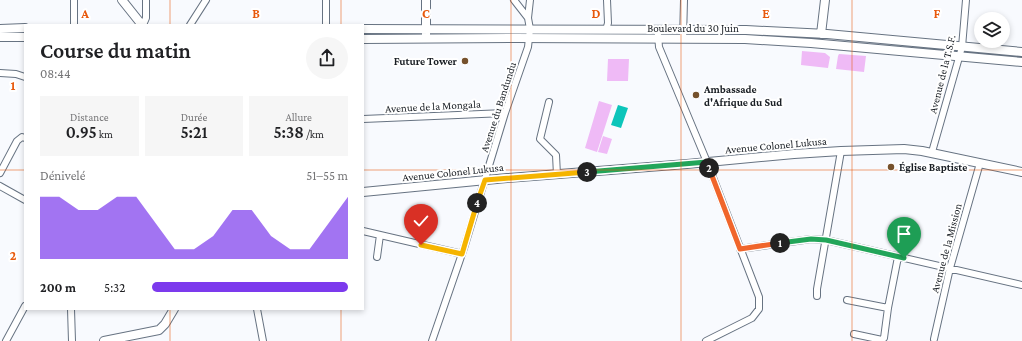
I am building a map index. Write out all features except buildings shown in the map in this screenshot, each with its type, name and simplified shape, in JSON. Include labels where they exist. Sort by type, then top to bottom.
[{"type":"main road","points":[[122,0],[142,24]]},
{"type":"main road","points":[[426,0],[426,39]]},
{"type":"main road","points":[[821,34],[825,0]]},
{"type":"main road","points":[[0,29],[24,28]]},
{"type":"main road","name":"Boulevard du 30 Juin","points":[[364,29],[746,30],[821,34],[1022,52]]},
{"type":"main road","points":[[0,37],[24,37]]},
{"type":"main road","name":"Boulevard du 30 Juin","points":[[364,39],[745,39],[811,43],[1022,62]]},
{"type":"main road","name":"Avenue Colonel Lukusa","points":[[364,192],[485,180],[794,154],[904,149],[932,152],[1022,172]]},
{"type":"main road","points":[[104,341],[159,330],[165,324],[173,310]]},
{"type":"street","points":[[74,0],[74,24]]},
{"type":"street","points":[[143,24],[146,18],[146,0]]},
{"type":"street","points":[[191,24],[206,0]]},
{"type":"street","points":[[326,0],[326,24]]},
{"type":"street","points":[[514,0],[528,18]]},
{"type":"street","points":[[528,18],[530,0]]},
{"type":"street","points":[[606,30],[608,23],[607,0]]},
{"type":"street","points":[[683,39],[682,29],[684,0]]},
{"type":"street","name":"Avenue de la T.S.F.","points":[[932,152],[962,47],[966,0]]},
{"type":"street","name":"Avenue du Bandundu","points":[[432,341],[462,254],[505,113],[528,47],[530,29],[528,18]]},
{"type":"street","points":[[658,29],[659,46],[707,162],[759,297],[759,309],[752,318],[706,341]]},
{"type":"street","points":[[0,73],[24,76]]},
{"type":"street","points":[[549,102],[540,139],[556,155],[557,174]]},
{"type":"street","name":"Avenue de la Mongala","points":[[364,119],[505,113]]},
{"type":"street","points":[[0,173],[18,141],[24,138]]},
{"type":"street","points":[[817,296],[841,151]]},
{"type":"street","name":"Avenue de la Mission","points":[[934,339],[950,268],[980,163]]},
{"type":"street","points":[[0,186],[24,199]]},
{"type":"street","points":[[364,231],[462,254]]},
{"type":"street","points":[[377,258],[380,235]]},
{"type":"street","points":[[740,249],[811,239],[826,240],[1022,285]]},
{"type":"street","points":[[854,334],[882,340],[884,338],[898,257]]},
{"type":"street","points":[[847,300],[888,308]]},
{"type":"street","points":[[6,341],[24,308]]},
{"type":"street","points":[[71,310],[72,341]]},
{"type":"street","points":[[257,310],[263,341]]},
{"type":"shaded area","points":[[802,51],[825,53],[830,57],[828,68],[801,65]]},
{"type":"shaded area","points":[[839,54],[866,56],[864,72],[836,69]]},
{"type":"shaded area","points":[[608,59],[629,59],[628,81],[607,81]]},
{"type":"shaded area","points":[[599,101],[612,105],[597,152],[585,148]]},
{"type":"shaded area","points":[[603,136],[612,139],[607,154],[598,152]]},
{"type":"water","points":[[618,105],[628,108],[621,128],[611,125]]},
{"type":"place","name":"Future Tower","points":[[465,61]]},
{"type":"place","name":"Ambassade d'Afrique du Sud","points":[[696,95]]},
{"type":"place","name":"Église Baptiste","points":[[891,167]]},
{"type":"route","points":[[421,245],[462,254],[485,180],[707,162],[740,249],[776,243],[819,239],[847,244],[904,258]]}]
